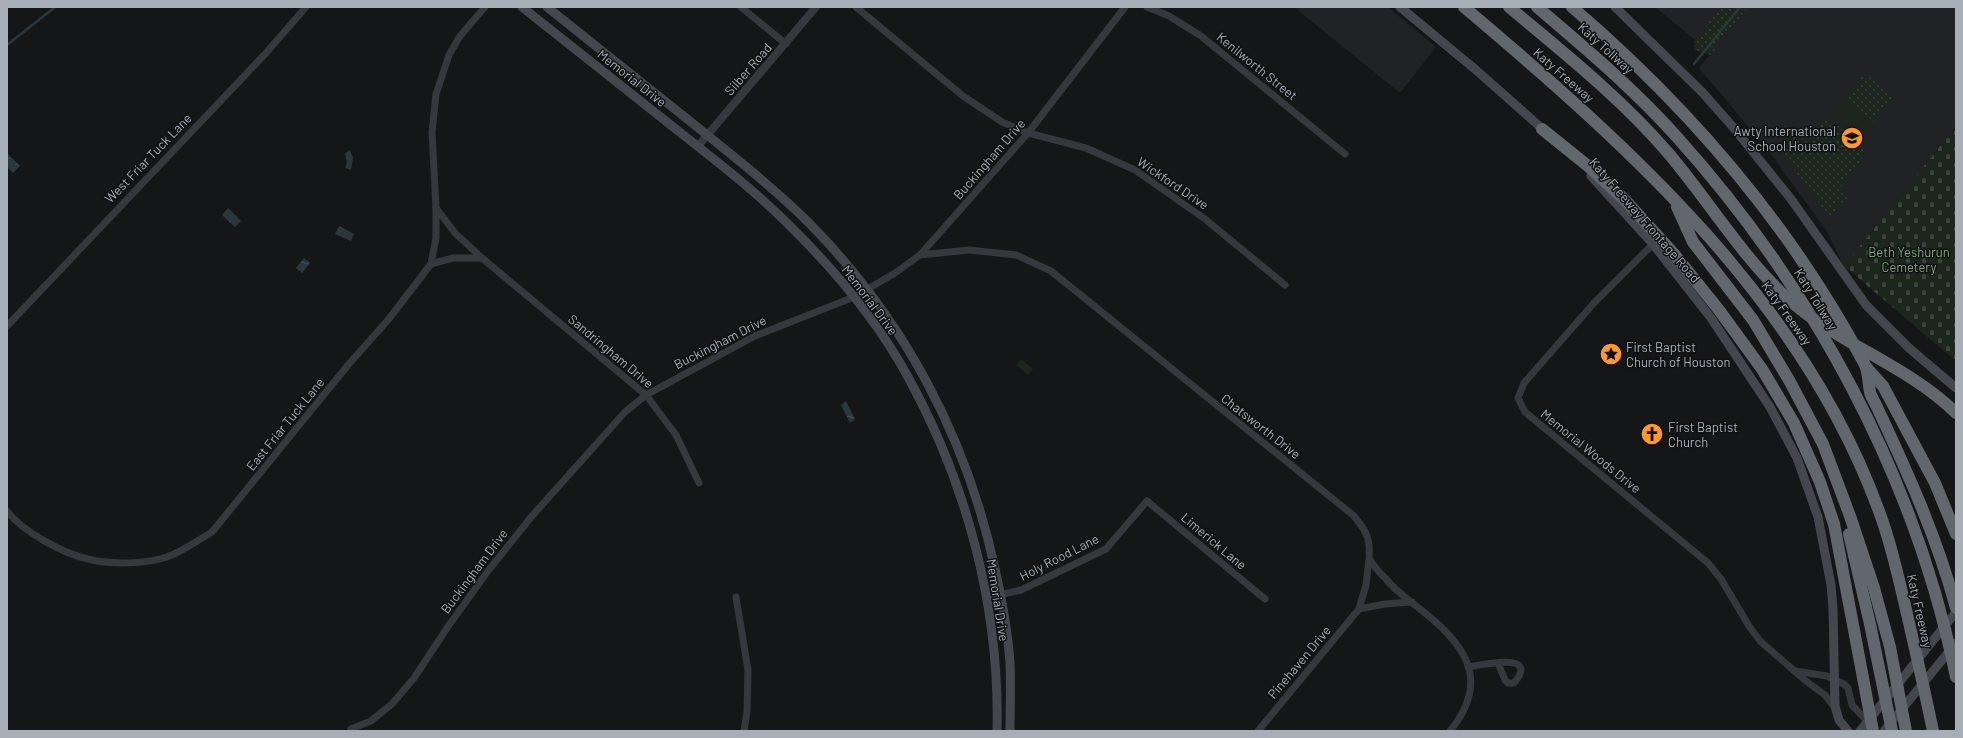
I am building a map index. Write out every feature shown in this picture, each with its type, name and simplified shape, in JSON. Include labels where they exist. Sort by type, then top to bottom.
[{"type":"highway","name":"Katy Freeway","points":[[1464,7],[1574,101],[1673,196],[1756,292],[1811,371],[1841,422],[1873,495],[1889,540],[1934,731]]},
{"type":"highway","points":[[1509,7],[1559,44]]},
{"type":"highway","points":[[1522,7],[1624,106],[1668,153],[1756,264],[1788,299],[1835,333],[1917,382],[1955,409]]},
{"type":"highway","name":"Katy Tollway","points":[[1537,7],[1621,80],[1676,136],[1743,217],[1784,273],[1859,401],[1898,486],[1931,577],[1956,677]]},
{"type":"highway","points":[[1572,7],[1660,86],[1726,159],[1762,205],[1802,260],[1866,366],[1883,386],[1935,483],[1956,534]]},
{"type":"highway","points":[[1542,129],[1588,166],[1626,201],[1674,254],[1719,310],[1762,369],[1794,423],[1818,476],[1834,524],[1866,725]]},
{"type":"highway","points":[[1673,196],[1692,242],[1722,278],[1753,320],[1790,380],[1812,421],[1834,471],[1868,568],[1884,624],[1896,675],[1906,731]]},
{"type":"highway","points":[[1866,366],[1870,393],[1905,467],[1935,539],[1956,608]]},
{"type":"highway","points":[[1834,471],[1870,624],[1892,731]]},
{"type":"main road","name":"Memorial Drive","points":[[522,7],[698,146],[786,222],[854,297],[887,342],[908,376],[941,443],[974,541],[987,598],[998,703],[997,731]]},
{"type":"main road","name":"Memorial Drive","points":[[547,7],[751,171],[809,223],[867,290],[893,325],[919,365],[954,437],[980,506],[1001,595],[1010,663],[1010,731]]},
{"type":"main road","name":"Katy Freeway Frontage Road","points":[[1400,7],[1476,70],[1542,129],[1592,177],[1653,244],[1706,313],[1752,379],[1781,427],[1797,458],[1812,498],[1825,550],[1833,609],[1836,710],[1839,720],[1848,731]]},
{"type":"main road","points":[[1615,7],[1703,93],[1733,127],[1791,199],[1866,305],[1904,344],[1956,388]]},
{"type":"main road","points":[[577,51],[587,39]]},
{"type":"main road","points":[[941,443],[954,437]]},
{"type":"main road","points":[[1866,725],[1956,612]]},
{"type":"main road","points":[[1884,731],[1956,643]]},
{"type":"street","name":"West Friar Tuck Lane","points":[[7,326],[266,53],[306,7]]},
{"type":"street","name":"East Friar Tuck Lane","points":[[7,511],[49,544],[88,559],[127,563],[166,557],[187,548],[212,532],[348,365],[388,320],[431,264],[436,238],[432,132],[436,94],[448,55],[460,36],[485,7]]},
{"type":"street","points":[[741,7],[786,44]]},
{"type":"street","name":"Silber Road","points":[[698,146],[816,7]]},
{"type":"street","name":"Wickford Drive","points":[[856,7],[963,96],[1002,122],[1028,133],[1086,148],[1135,170],[1205,219],[1285,285]]},
{"type":"street","name":"Buckingham Drive","points":[[351,729],[371,721],[392,704],[414,678],[449,625],[488,571],[532,516],[625,412],[646,395],[755,336],[854,297],[867,290],[920,254],[1028,133],[1125,7]]},
{"type":"street","name":"Kenilworth Street","points":[[1147,7],[1170,16],[1201,36],[1344,154]]},
{"type":"street","name":"Sandringham Drive","points":[[436,208],[455,233],[482,258],[646,395],[676,435],[699,483]]},
{"type":"street","name":"Memorial Woods Drive","points":[[1653,244],[1594,303],[1524,383],[1518,398],[1525,412],[1708,563],[1721,579],[1749,626],[1760,641],[1791,669],[1825,695],[1836,710]]},
{"type":"street","name":"Chatsworth Drive","points":[[920,254],[969,250],[1016,255],[1051,271],[1354,516],[1366,532],[1369,545],[1369,559]]},
{"type":"street","points":[[431,264],[453,258],[482,258]]},
{"type":"street","name":"Holy Rood Lane","points":[[987,598],[1021,590],[1106,548],[1147,501]]},
{"type":"street","name":"Limerick Lane","points":[[1147,501],[1265,599]]},
{"type":"street","points":[[1369,559],[1387,581],[1455,640],[1468,667],[1471,676],[1470,695],[1462,716],[1450,731]]},
{"type":"street","name":"Pinehaven Drive","points":[[1258,731],[1359,609],[1366,585],[1369,559]]},
{"type":"street","points":[[736,597],[748,670],[747,712],[744,731]]},
{"type":"street","points":[[1359,609],[1384,604],[1412,602]]},
{"type":"street","points":[[1468,667],[1498,663]]},
{"type":"street","name":"Memorial Woods Drive","points":[[1791,669],[1835,679]]},
{"type":"street","points":[[1835,679],[1846,686],[1852,705],[1866,725],[1878,731]]},
{"type":"shaded area","points":[[1294,7],[1388,7],[1436,47],[1400,93]]},
{"type":"shaded area","points":[[1655,7],[1721,7],[1695,40]]},
{"type":"shaded area","name":"Awty International School Houston","points":[[1748,7],[1956,7],[1956,126],[1844,266],[1826,230],[1768,150],[1699,68]]},
{"type":"green space","points":[[1721,7],[1748,7],[1710,55],[1695,50],[1694,41]]},
{"type":"green space","points":[[1865,74],[1894,97],[1874,122],[1845,98]]},
{"type":"green space","points":[[1845,98],[1874,122],[1860,138],[1832,115]]},
{"type":"green space","points":[[1827,117],[1865,149],[1861,162],[1840,188],[1850,196],[1835,207],[1837,210],[1829,216],[1787,160],[1781,147],[1793,132],[1807,142]]},
{"type":"green space","name":"Beth Yeshurun Cemetery","points":[[1956,126],[1956,361],[1844,266]]},
{"type":"green space","points":[[1021,359],[1033,369],[1028,375],[1016,365]]},
{"type":"water","points":[[350,150],[353,158],[351,170],[345,168],[347,162],[345,153]]},
{"type":"water","points":[[7,153],[20,166],[13,173],[7,167]]},
{"type":"water","points":[[228,208],[241,221],[235,227],[222,215]]},
{"type":"water","points":[[339,226],[354,234],[351,241],[335,234]]},
{"type":"water","points":[[304,258],[310,263],[302,273],[296,268]]},
{"type":"water","points":[[846,401],[855,419],[850,423],[841,405]]},
{"type":"waterway","points":[[7,45],[55,7]]},
{"type":"waterway","points":[[1694,64],[1740,7]]},
{"type":"place","name":"Awty International School Houston","points":[[1852,138]]},
{"type":"place","name":"First Baptist Church of Houston","points":[[1611,354]]},
{"type":"place","name":"First Baptist Church","points":[[1652,434]]}]
